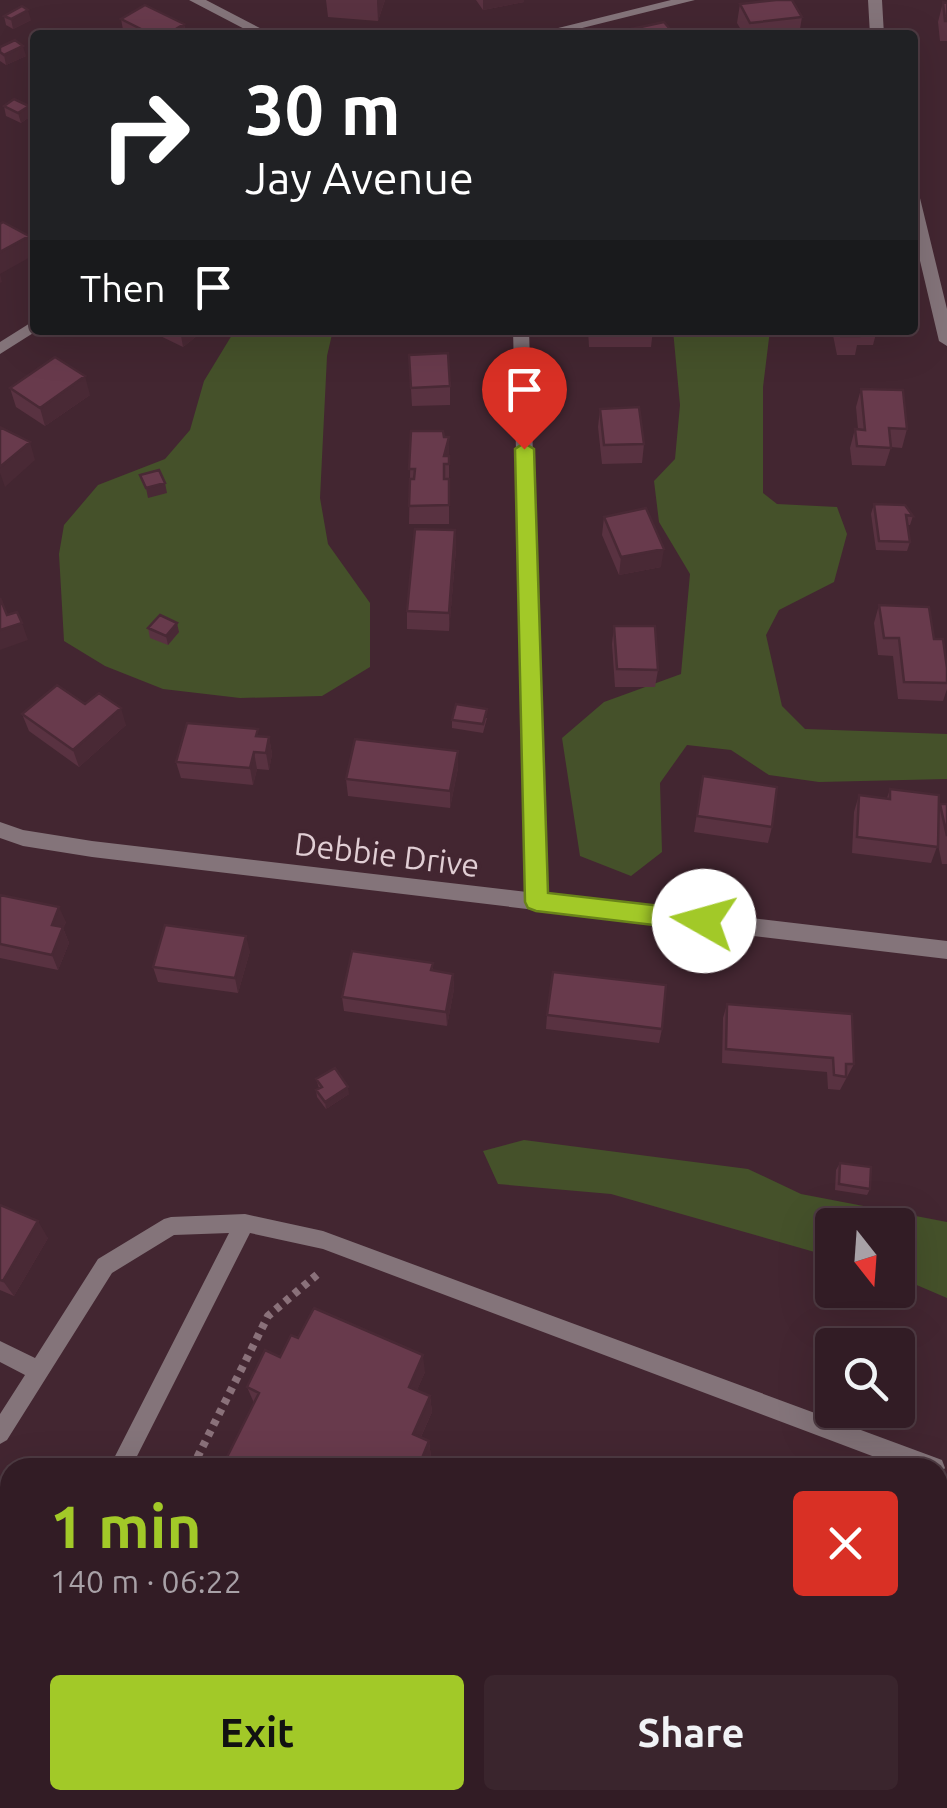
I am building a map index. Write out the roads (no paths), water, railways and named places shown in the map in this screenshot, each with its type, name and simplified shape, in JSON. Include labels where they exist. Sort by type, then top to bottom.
[{"type":"street","points":[[196,0],[256,30]]},
{"type":"street","points":[[559,30],[688,0]]},
{"type":"street","points":[[875,0],[877,30]]},
{"type":"street","points":[[918,219],[947,341]]},
{"type":"street","points":[[0,350],[30,329]]},
{"type":"street","points":[[521,335],[536,902]]},
{"type":"street","name":"Debbie Drive","points":[[0,830],[92,850],[947,950]]},
{"type":"lane","points":[[124,1458],[245,1223]]},
{"type":"lane","points":[[0,1434],[105,1266],[171,1226],[245,1223],[323,1240],[909,1458]]},
{"type":"lane","points":[[0,1352],[40,1371]]}]
